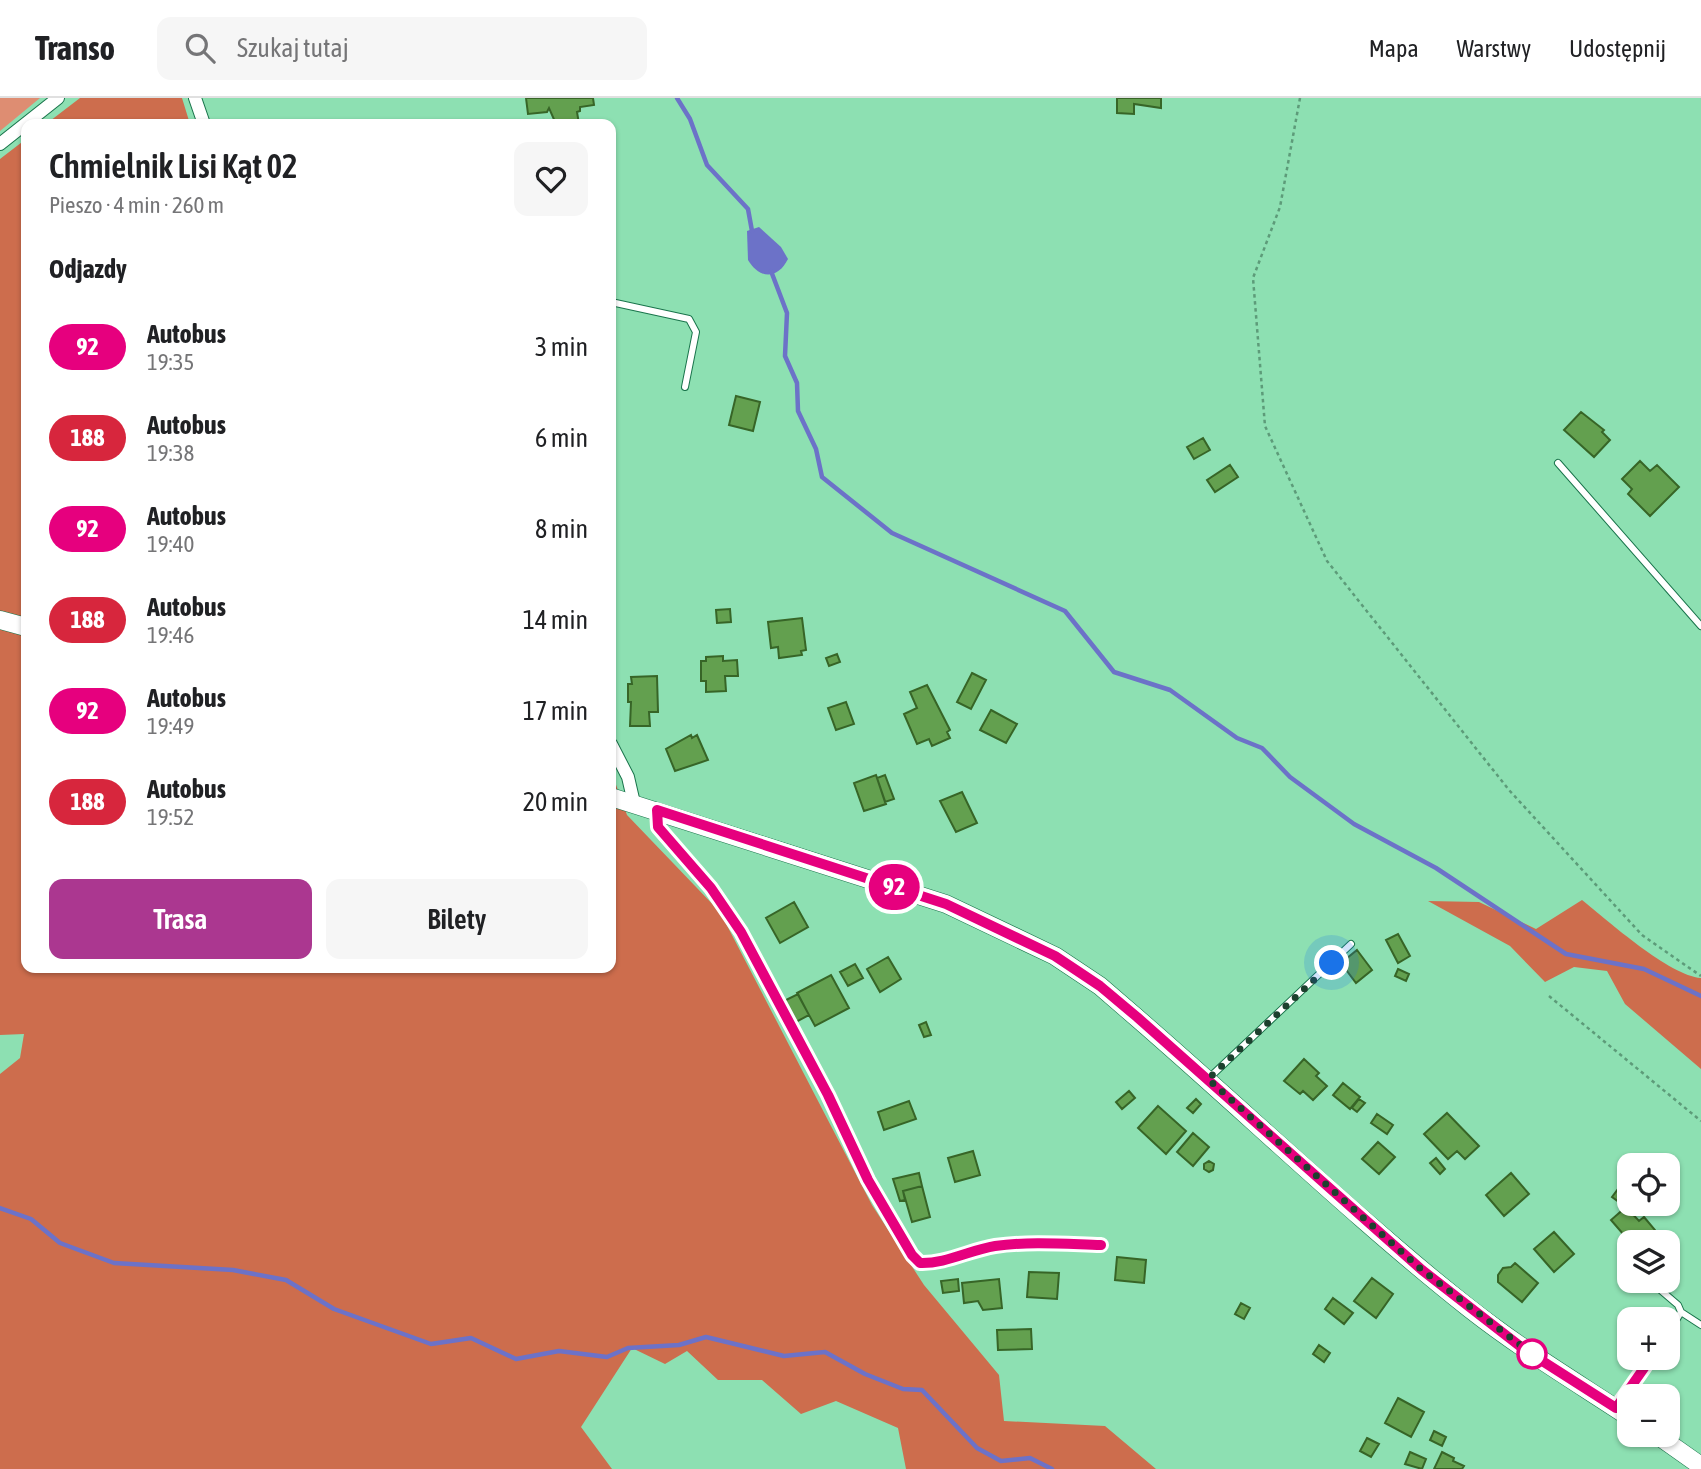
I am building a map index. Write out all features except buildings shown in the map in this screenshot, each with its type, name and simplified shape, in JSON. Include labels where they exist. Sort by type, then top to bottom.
[{"type":"street","points":[[32,119],[58,98]]},
{"type":"street","points":[[195,98],[202,119]]},
{"type":"street","points":[[0,144],[21,127]]},
{"type":"street","points":[[0,620],[21,626]]},
{"type":"street","points":[[616,754],[628,777],[634,803]]},
{"type":"street","points":[[616,798],[946,904],[1023,938],[1100,986],[1452,1294],[1525,1350],[1617,1409]]},
{"type":"street","points":[[1674,1447],[1701,1466]]},
{"type":"lane","points":[[616,303],[689,319],[696,332],[685,387]]},
{"type":"lane","points":[[1558,463],[1701,626]]},
{"type":"lane","points":[[657,810],[658,827],[711,888],[741,932],[828,1095],[868,1180],[912,1255],[920,1263],[932,1263],[994,1246],[1040,1243],[1101,1245]]},
{"type":"lane","points":[[1208,1079],[1351,944]]},
{"type":"lane","points":[[1664,1293],[1678,1305],[1681,1312],[1701,1325]]},
{"type":"path","points":[[1300,98],[1280,207],[1253,278],[1265,426],[1327,561],[1509,790],[1642,936],[1701,976]]},
{"type":"path","points":[[1549,996],[1701,1121]]},
{"type":"shaded area","points":[[0,98],[40,98],[0,131]]},
{"type":"shaded area","points":[[80,98],[182,98],[188,119],[53,119]]},
{"type":"shaded area","points":[[21,143],[21,973],[616,973],[616,785],[627,815],[720,912],[872,1205],[924,1285],[999,1375],[1004,1421],[1105,1426],[1156,1469],[906,1469],[898,1428],[836,1401],[801,1414],[762,1380],[718,1380],[687,1351],[665,1364],[632,1348],[581,1427],[612,1469],[0,1469],[0,1074],[20,1058],[24,1034],[0,1035],[0,159]]},
{"type":"shaded area","points":[[1582,900],[1657,958],[1688,975],[1701,978],[1701,1069],[1625,1004],[1607,971],[1574,967],[1545,982],[1510,946],[1428,901],[1479,902],[1536,929]]},
{"type":"water","points":[[759,227],[781,247],[788,259],[784,266],[774,273],[763,274],[748,260],[747,231]]},
{"type":"waterway","points":[[677,98],[690,119],[707,165],[748,209],[752,231]]},
{"type":"waterway","points":[[771,271],[787,313],[785,356],[797,383],[798,411],[816,449],[822,477],[892,533],[1065,611],[1114,672],[1170,690],[1237,738],[1262,748],[1290,777],[1354,824],[1436,868],[1566,954],[1644,969],[1701,996]]},
{"type":"waterway","points":[[0,1208],[31,1219],[60,1243],[114,1263],[233,1270],[286,1280],[334,1309],[431,1344],[471,1338],[516,1359],[559,1351],[607,1357],[628,1348],[679,1345],[706,1337],[784,1356],[825,1352],[865,1374],[903,1389],[922,1390],[977,1448],[1001,1461],[1030,1458],[1052,1469]]},
{"type":"bus line","name":"92","points":[[1101,1245],[1040,1243],[994,1246],[932,1263],[920,1263],[912,1255],[868,1180],[828,1095],[741,932],[711,888],[658,827],[657,810],[946,904],[1023,938],[1055,956],[1100,986],[1137,1017],[1422,1270],[1525,1350],[1616,1408],[1643,1370]]},
{"type":"route","points":[[1332,963],[1208,1079],[1422,1270],[1536,1357],[1532,1354]]}]
